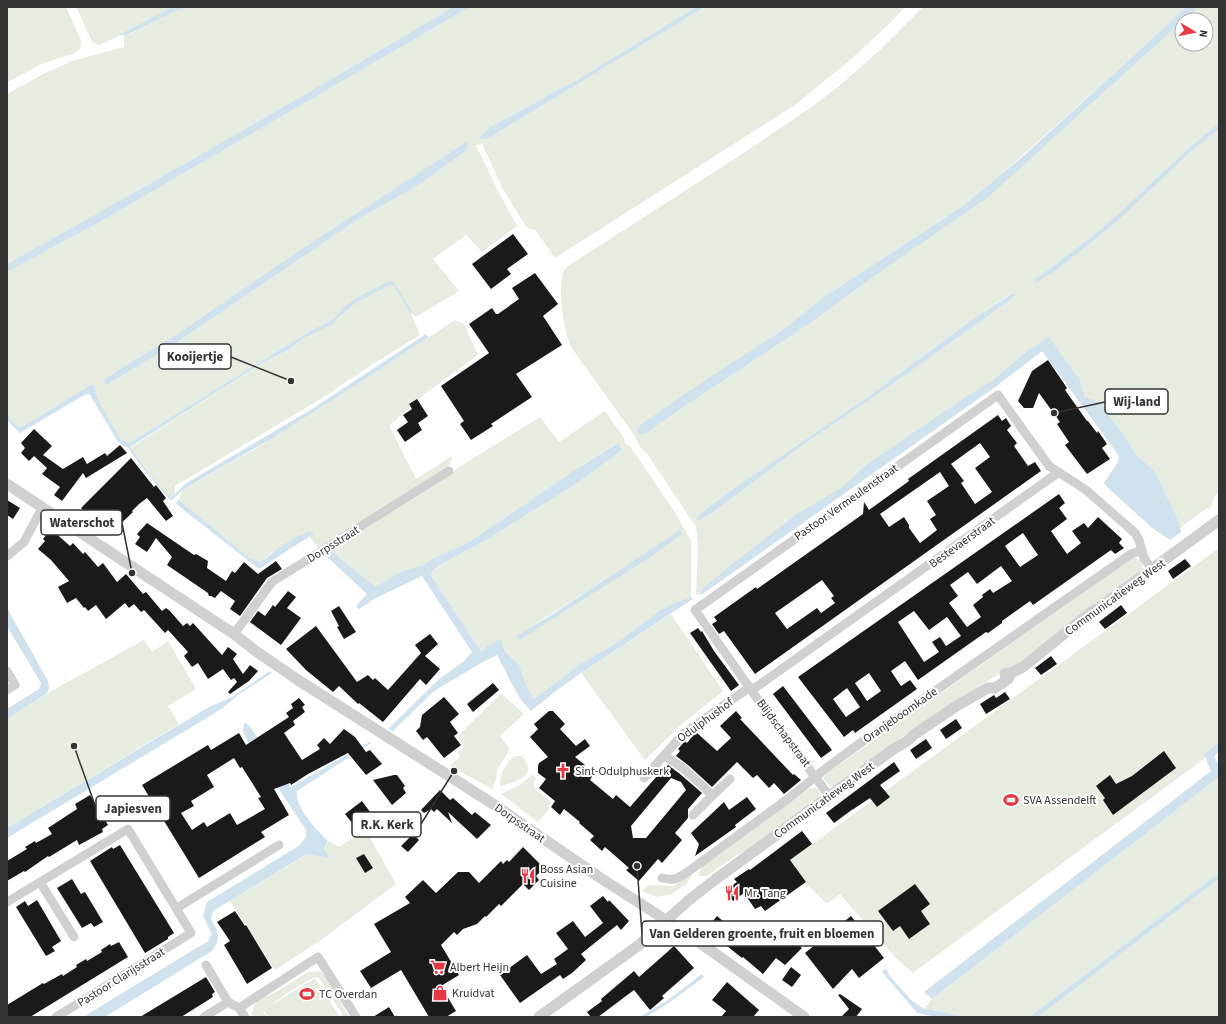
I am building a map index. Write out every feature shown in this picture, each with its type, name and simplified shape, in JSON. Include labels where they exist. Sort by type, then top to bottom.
[{"type":"street","name":"Pastoor Vermeulenstraat","points":[[751,689],[694,610],[998,395],[1049,466],[1059,472]]},
{"type":"street","name":"Dorpsstraat","points":[[234,634],[272,582],[449,471]]},
{"type":"street","points":[[1059,472],[1086,490],[1129,527],[1138,537],[1144,558],[1152,570]]},
{"type":"street","name":"Bestevaerstraat","points":[[751,689],[1059,472]]},
{"type":"street","name":"Dorpsstraat","points":[[7,484],[234,634],[298,680],[490,802],[689,935],[804,1017]]},
{"type":"street","points":[[7,556],[24,542],[42,508]]},
{"type":"street","name":"Communicatieweg West","points":[[539,1017],[639,944],[689,900],[716,879],[895,748],[906,742],[915,734],[958,705],[988,688],[992,682],[1005,673],[1011,673],[1023,667],[1090,613],[1152,570],[1219,520]]},
{"type":"street","name":"Oranjeboomkade","points":[[662,878],[671,880],[678,878],[789,798],[815,776],[960,672],[1131,554],[1142,550]]},
{"type":"street","points":[[7,671],[15,685],[7,690]]},
{"type":"street","name":"Odulphushof","points":[[644,778],[683,734],[751,689]]},
{"type":"street","name":"Blijdschapstraat","points":[[751,689],[830,797]]},
{"type":"street","points":[[664,755],[684,769],[712,796]]},
{"type":"street","points":[[693,815],[730,779]]},
{"type":"street","points":[[7,902],[128,829],[177,908],[279,845]]},
{"type":"street","points":[[40,882],[74,937]]},
{"type":"street","name":"Pastoor Clarijsstraat","points":[[56,1017],[191,933],[177,908]]},
{"type":"street","points":[[239,1008],[318,957],[356,1017]]},
{"type":"street","points":[[206,965],[228,1002],[239,1008],[245,1017]]},
{"type":"street","points":[[204,1017],[228,1002]]},
{"type":"shaded area","points":[[7,7],[66,7],[81,40],[80,48],[75,53],[44,63],[7,82]]},
{"type":"shaded area","points":[[76,7],[173,7],[99,45],[93,43]]},
{"type":"shaded area","points":[[185,7],[453,7],[231,137],[7,264],[7,94],[45,73],[72,61],[124,47],[124,35],[128,35]]},
{"type":"shaded area","points":[[470,7],[696,7],[577,80],[490,127],[487,139],[705,7],[905,7],[849,61],[795,105],[555,258],[535,230],[527,228],[503,189],[482,144],[476,145],[517,226],[482,252],[466,235],[433,259],[459,291],[415,317],[394,282],[374,288],[342,309],[326,324],[312,330],[129,443],[121,439],[97,397],[95,387],[92,384],[22,427],[18,426],[7,415],[7,272],[98,223]],"holes":[[[467,150],[422,183],[357,220],[173,345],[105,386],[104,379]]]},
{"type":"shaded area","points":[[923,7],[1186,7],[1181,12],[1174,12],[1174,18],[1117,71],[988,186],[963,206],[824,297],[781,331],[666,407],[647,433],[679,410],[809,324],[887,267],[1077,117],[1174,29],[1174,52],[1214,52],[1214,12],[1193,12],[1198,7],[1219,7],[1219,123],[1180,156],[1107,224],[1035,279],[1036,283],[1057,270],[1119,220],[1187,155],[1219,129],[1219,492],[1214,497],[1209,510],[1207,508],[1180,528],[1179,522],[1154,470],[1136,455],[1121,431],[1109,416],[1110,413],[1096,408],[1042,351],[995,387],[701,595],[696,595],[698,548],[696,527],[648,455],[641,448],[634,435],[573,350],[566,333],[562,308],[561,283],[563,274],[568,266],[742,154],[813,106],[839,86],[878,52]],"holes":[[[1012,293],[1015,296],[880,393],[807,442],[712,513],[702,512],[730,491],[872,394],[970,321]]]},
{"type":"shaded area","points":[[390,285],[394,286],[409,309],[420,335],[322,398],[175,486],[175,495],[171,498],[147,471],[130,448],[266,361],[288,350],[304,338],[339,319],[356,303]]},
{"type":"shaded area","points":[[455,320],[464,324],[478,355],[426,393],[389,426],[416,479],[452,456],[448,468],[320,550],[309,536],[310,531],[271,553],[261,562],[250,558],[179,500],[182,490],[255,449]]},
{"type":"shaded area","points":[[605,411],[624,438],[625,443],[630,446],[676,514],[691,541],[691,597],[674,603],[659,611],[615,644],[583,662],[534,699],[525,682],[519,664],[505,652],[501,639],[482,652],[430,574],[440,565],[486,540],[576,484],[622,450],[617,443],[469,542],[432,559],[421,566],[400,572],[376,588],[344,562],[332,550],[447,478],[456,469],[540,417],[559,442]],"holes":[[[681,530],[518,641],[517,636]]]},
{"type":"shaded area","name":"SVA Assendelft","points":[[1219,548],[1219,748],[913,973],[895,957],[840,894],[826,903],[805,882],[791,864],[792,859]]},
{"type":"shaded area","points":[[1133,558],[1141,561],[1142,570],[1019,663],[1003,671],[915,728],[833,787],[829,786],[824,780],[826,774]]},
{"type":"shaded area","points":[[671,614],[723,691],[683,723],[645,760],[581,673]]},
{"type":"shaded area","points":[[144,640],[152,652],[168,641],[196,689],[168,706],[179,724],[7,828],[7,719],[46,694]]},
{"type":"shaded area","points":[[501,693],[524,714],[500,736],[510,749],[497,770],[496,779],[492,789],[450,766],[460,757],[458,752],[465,746],[457,737]]},
{"type":"shaded area","points":[[514,756],[522,756],[527,763],[527,773],[518,780],[500,786],[501,777],[504,770]]},
{"type":"shaded area","points":[[533,774],[536,779],[533,784],[536,790],[552,802],[548,806],[549,809],[538,822],[501,794],[520,785]]},
{"type":"shaded area","points":[[1219,777],[1219,873],[1029,1017],[963,1017],[924,1009],[932,999]]},
{"type":"shaded area","points":[[810,788],[819,790],[820,797],[748,850],[735,856],[707,876],[698,876],[702,866]]},
{"type":"shaded area","points":[[360,833],[365,833],[369,836],[396,884],[321,940],[275,970],[230,901],[308,854],[330,858],[325,851],[326,845],[329,841],[339,847]]},
{"type":"shaded area","points":[[693,871],[686,884],[672,894],[657,897],[642,891],[648,885],[674,886]]},
{"type":"shaded area","points":[[1219,879],[1219,1017],[1038,1017]]},
{"type":"shaded area","name":"TC Overdan","points":[[320,971],[329,981],[349,1017],[344,1017],[319,978],[315,977],[293,989],[267,1008],[315,978],[340,1017],[268,1017],[264,1011],[263,1012],[267,1017],[254,1017],[251,1013],[257,1001],[276,992],[308,972]]},
{"type":"water","points":[[173,7],[185,7],[127,35],[119,35]]},
{"type":"water","points":[[453,7],[470,7],[98,223],[7,272],[7,264],[231,137]]},
{"type":"water","points":[[696,7],[705,7],[487,139],[479,138],[490,127],[577,80]]},
{"type":"water","points":[[1186,7],[1198,7],[1193,12],[1181,12]]},
{"type":"water","points":[[1174,18],[1174,29],[987,198],[887,267],[809,324],[679,410],[647,433],[639,435],[637,429],[643,423],[781,331],[824,297],[963,206],[1021,158]]},
{"type":"water","points":[[1219,123],[1219,129],[1187,155],[1119,220],[1057,270],[1036,283],[1035,279],[1107,224],[1180,156]]},
{"type":"water","points":[[468,141],[467,150],[422,183],[357,220],[173,345],[105,386],[104,379],[179,333],[305,247]]},
{"type":"water","points":[[390,281],[394,282],[413,313],[411,314],[394,286],[390,285],[356,303],[333,324],[304,338],[288,350],[266,361],[130,447],[147,471],[171,498],[185,484],[312,409],[426,334],[429,337],[271,439],[182,490],[172,500],[169,499],[145,471],[128,448],[118,442],[90,395],[86,394],[20,433],[7,420],[7,415],[18,426],[22,427],[92,384],[95,387],[97,397],[121,439],[129,443],[312,330],[330,321],[342,309],[359,297]]},
{"type":"water","points":[[1013,293],[1015,296],[1009,301],[880,393],[807,442],[712,513],[695,522],[702,512],[730,491],[872,394],[970,321]]},
{"type":"water","points":[[1049,337],[1079,379],[1085,397],[1094,400],[1109,410],[1109,416],[1121,431],[1136,455],[1154,470],[1179,522],[1181,532],[1170,540],[1152,528],[1106,486],[1104,483],[1118,462],[1119,456],[1042,351],[995,387],[701,595],[700,591],[797,514],[841,488],[865,466],[967,396],[992,381],[1026,352]]},
{"type":"water","points":[[618,443],[622,450],[576,484],[486,540],[440,565],[430,574],[482,652],[487,646],[501,639],[505,652],[519,664],[525,682],[534,699],[583,662],[615,644],[659,611],[674,603],[691,597],[693,599],[581,673],[531,711],[520,699],[497,655],[434,691],[393,731],[388,729],[438,680],[464,661],[472,652],[422,576],[376,598],[359,609],[356,606],[367,594],[325,555],[332,550],[344,562],[376,587],[400,572],[421,566],[432,559],[469,542],[575,470]]},
{"type":"water","points":[[179,500],[250,558],[261,562],[296,537],[310,531],[314,535],[310,536],[259,569],[175,503]]},
{"type":"water","points":[[680,530],[682,534],[652,556],[518,641],[516,636],[548,617]]},
{"type":"water","points":[[7,608],[48,681],[49,688],[46,694],[7,719],[7,709],[39,689],[41,683],[7,626]]},
{"type":"water","points":[[270,671],[272,673],[238,695],[223,708],[7,838],[7,828],[207,708],[232,697]]},
{"type":"water","points":[[244,723],[248,724],[251,728],[291,787],[364,745],[370,742],[371,743],[297,791],[299,804],[307,818],[328,841],[325,846],[325,850],[330,858],[307,854],[213,911],[211,919],[216,928],[218,939],[212,951],[105,1017],[83,1017],[208,941],[212,934],[203,916],[207,902],[297,847],[304,840],[306,830],[248,742],[243,731]]},
{"type":"water","points":[[1219,743],[1219,752],[1214,756],[1219,765],[1219,777],[932,999],[924,992],[1211,771],[1204,754]]},
{"type":"water","points":[[1219,873],[1219,879],[1038,1017],[1029,1017]]},
{"type":"water","points":[[886,968],[889,975],[910,999],[924,1009],[963,1017],[937,1017],[917,1013],[882,972]]},
{"type":"water","points":[[702,974],[704,977],[666,1005],[646,1017],[640,1017],[668,1000]]},
{"type":"building","points":[[513,234],[528,254],[507,269],[511,274],[491,289],[472,264]]},
{"type":"building","points":[[535,273],[558,304],[543,316],[562,345],[516,374],[532,397],[491,424],[493,426],[471,440],[460,424],[464,421],[441,386],[489,353],[469,324],[492,308],[496,314],[498,314],[519,299],[512,288]]},
{"type":"building","points":[[1048,360],[1067,388],[1065,390],[1087,421],[1097,433],[1098,431],[1107,444],[1102,448],[1110,459],[1087,474],[1065,445],[1069,442],[1057,424],[1060,422],[1039,393],[1033,408],[1024,408],[1018,401],[1032,371]]},
{"type":"building","points":[[417,399],[428,416],[418,423],[422,430],[405,442],[397,430],[408,422],[403,415],[412,409],[409,404]]},
{"type":"building","points":[[998,415],[1002,421],[1006,418],[1011,426],[1007,430],[1017,443],[1014,446],[1028,466],[1035,462],[1041,471],[755,674],[724,631],[719,634],[712,624],[717,621],[714,617],[756,587],[757,589],[863,514],[864,502],[869,510],[909,481],[908,479]],"holes":[[[980,443],[990,457],[975,468],[992,492],[975,504],[961,483],[964,481],[951,464]],[[940,472],[949,486],[927,501],[936,515],[930,519],[937,530],[920,543],[909,528],[909,525],[904,517],[889,527],[880,514]],[[822,580],[834,596],[831,598],[835,603],[821,613],[817,608],[787,629],[775,613]]]},
{"type":"building","points":[[34,429],[52,446],[43,455],[63,469],[83,457],[87,464],[105,453],[107,456],[120,445],[127,453],[86,478],[83,473],[62,501],[54,495],[60,487],[42,474],[47,468],[34,456],[29,461],[21,453],[25,448],[21,443]]},
{"type":"building","points":[[131,458],[154,487],[156,485],[166,498],[163,501],[173,516],[166,521],[147,498],[139,504],[132,511],[133,512],[111,533],[101,523],[94,518],[93,519],[81,508]]},
{"type":"building","points":[[1059,494],[1065,503],[1059,508],[1067,519],[1051,531],[1067,554],[1081,543],[1072,531],[1084,523],[1088,528],[1098,517],[1122,539],[1119,543],[1124,548],[1115,554],[1111,550],[1033,605],[1030,601],[988,633],[986,632],[918,680],[905,661],[891,671],[901,686],[910,680],[917,689],[855,733],[853,730],[844,737],[798,677]],"holes":[[[1023,533],[1038,555],[1020,567],[1005,546]],[[1001,566],[1012,581],[993,593],[990,589],[982,595],[983,597],[973,605],[981,617],[967,627],[949,603],[958,596],[950,585],[968,572],[977,584]],[[914,611],[929,630],[947,617],[961,636],[946,646],[940,637],[932,642],[939,652],[924,662],[898,622]],[[869,673],[881,691],[867,701],[855,683]],[[847,688],[860,707],[846,717],[833,699]]]},
{"type":"building","points":[[7,500],[20,508],[13,519],[7,515]]},
{"type":"building","points":[[147,523],[194,555],[196,554],[208,561],[207,568],[226,581],[232,571],[235,573],[244,562],[258,574],[276,561],[282,569],[267,578],[240,616],[230,609],[235,601],[221,591],[215,598],[209,596],[208,593],[167,565],[172,557],[156,538],[147,552],[135,544],[140,537],[137,534]]},
{"type":"building","points":[[51,529],[70,546],[73,543],[83,554],[85,552],[98,567],[103,563],[117,582],[126,574],[143,594],[146,592],[162,611],[166,608],[170,611],[183,626],[187,623],[190,626],[193,623],[222,655],[228,647],[237,654],[233,659],[243,674],[250,665],[258,671],[249,681],[230,694],[228,692],[237,682],[234,678],[231,680],[223,669],[208,679],[198,663],[192,667],[184,656],[188,652],[168,630],[165,633],[144,610],[141,612],[134,604],[129,608],[125,603],[106,619],[96,605],[88,611],[76,598],[67,603],[58,587],[69,581],[51,560],[38,549],[45,541],[43,539]]},
{"type":"building","points":[[1185,559],[1191,566],[1173,579],[1168,571]]},
{"type":"building","points":[[288,591],[296,597],[287,608],[301,618],[281,645],[250,622],[258,611],[265,616],[273,605],[275,607]]},
{"type":"building","points":[[1121,605],[1127,613],[1105,629],[1099,622]]},
{"type":"building","points":[[339,606],[356,632],[344,639],[337,627],[339,626],[331,611]]},
{"type":"building","points":[[316,626],[357,682],[368,675],[373,680],[375,678],[388,690],[421,653],[415,645],[430,634],[438,644],[425,656],[440,669],[426,685],[420,679],[383,722],[359,703],[358,704],[339,686],[333,692],[306,670],[286,649]]},
{"type":"building","points":[[698,628],[701,632],[702,631],[714,651],[739,685],[731,691],[690,633]]},
{"type":"building","points":[[1051,656],[1057,664],[1041,675],[1035,668]]},
{"type":"building","points":[[493,683],[499,690],[473,712],[467,704]]},
{"type":"building","points":[[783,686],[832,750],[821,758],[773,694]]},
{"type":"building","points":[[1005,692],[1010,699],[986,714],[980,704],[994,695],[996,698]]},
{"type":"building","points":[[444,697],[459,714],[450,722],[458,733],[454,736],[461,745],[444,758],[427,737],[423,740],[416,731],[420,727],[422,715]]},
{"type":"building","points":[[299,698],[305,705],[302,707],[305,712],[293,721],[295,725],[284,733],[302,760],[320,749],[317,745],[324,738],[330,744],[344,729],[355,737],[366,752],[370,750],[382,764],[366,775],[348,753],[308,774],[291,785],[290,783],[274,789],[289,815],[261,832],[265,837],[199,878],[142,785],[208,745],[211,750],[239,733],[246,745],[289,717],[286,713],[293,708],[291,704]],"holes":[[[234,758],[240,768],[242,767],[261,797],[258,798],[265,809],[237,825],[230,813],[207,827],[204,822],[192,830],[181,813],[194,806],[191,801],[214,787],[207,775]]]},
{"type":"building","points":[[549,711],[553,711],[565,724],[560,729],[576,746],[585,739],[590,746],[575,757],[585,765],[583,767],[593,775],[590,780],[613,799],[616,795],[630,807],[668,765],[702,793],[688,809],[688,818],[675,833],[682,840],[662,863],[658,859],[639,881],[626,870],[629,868],[605,847],[602,851],[590,840],[594,836],[579,823],[580,822],[564,809],[560,815],[551,807],[555,801],[539,788],[546,779],[538,773],[538,766],[539,763],[548,757],[530,737],[538,729],[534,724]],"holes":[[[671,778],[681,782],[686,790],[646,838],[633,838],[631,826]]]},
{"type":"building","points":[[736,711],[742,718],[740,719],[793,775],[794,774],[801,780],[784,794],[774,783],[769,788],[757,775],[753,778],[737,762],[712,787],[676,756],[680,751],[678,749],[685,741],[687,743],[696,732],[717,751],[731,738],[720,726]]},
{"type":"building","points":[[956,719],[962,728],[946,739],[940,730]]},
{"type":"building","points":[[926,739],[932,748],[916,759],[910,750]]},
{"type":"building","points":[[1164,751],[1176,768],[1113,815],[1103,800],[1105,798],[1096,786],[1110,775],[1116,784],[1132,776]]},
{"type":"building","points":[[894,762],[900,771],[880,785],[890,797],[877,807],[870,798],[834,823],[826,813]]},
{"type":"building","points":[[397,775],[405,786],[403,788],[406,793],[392,805],[373,780]]},
{"type":"building","points":[[440,790],[450,800],[453,798],[472,815],[475,812],[491,825],[477,839],[448,812],[452,823],[437,809],[434,812],[431,809],[424,813],[421,810]]},
{"type":"building","points":[[90,795],[108,825],[102,829],[103,832],[79,845],[77,840],[49,857],[48,856],[25,872],[24,871],[7,881],[7,861],[27,849],[25,847],[35,841],[36,843],[52,834],[48,828],[77,809],[75,804]]},
{"type":"building","points":[[747,797],[756,809],[735,825],[736,827],[695,856],[699,844],[691,833],[724,802],[729,810]]},
{"type":"building","points":[[362,801],[373,816],[356,828],[345,814]]},
{"type":"building","points":[[802,831],[812,844],[790,860],[806,882],[765,911],[761,906],[755,909],[744,893],[733,901],[725,890],[737,882],[734,879],[749,869],[750,870]]},
{"type":"building","points":[[413,834],[419,840],[408,852],[401,846]]},
{"type":"building","points":[[120,845],[174,933],[168,937],[168,939],[145,953],[90,861],[112,847],[113,849]]},
{"type":"building","points":[[523,847],[544,868],[536,876],[539,880],[529,890],[523,884],[501,906],[499,904],[477,924],[463,929],[457,935],[454,932],[441,945],[459,975],[441,986],[456,1011],[446,1017],[429,1017],[401,970],[371,988],[360,971],[391,952],[374,924],[410,903],[405,897],[423,880],[436,893],[458,872],[469,872],[479,883],[501,861],[503,864],[507,860],[509,862]]},
{"type":"building","points":[[364,854],[373,868],[365,873],[356,858]]},
{"type":"building","points":[[72,879],[81,894],[85,892],[103,922],[94,927],[91,923],[82,928],[57,888]]},
{"type":"building","points":[[915,884],[930,904],[921,911],[930,924],[909,939],[900,926],[893,931],[878,911]]},
{"type":"building","points":[[603,896],[608,902],[609,900],[629,921],[621,930],[617,925],[581,954],[586,960],[572,973],[563,979],[560,975],[520,1003],[500,975],[527,955],[541,974],[557,964],[554,959],[568,949],[556,933],[573,921],[585,937],[603,923],[590,906]]},
{"type":"building","points":[[37,900],[61,941],[52,947],[55,951],[46,956],[16,907],[25,901],[28,906]]},
{"type":"building","points":[[235,911],[245,926],[246,925],[272,968],[247,984],[224,945],[230,941],[217,922]]},
{"type":"building","points":[[717,916],[730,927],[733,927],[744,935],[756,929],[761,940],[772,931],[782,945],[789,937],[802,948],[785,965],[776,958],[763,974],[743,957],[742,958],[717,938],[715,940],[705,931]]},
{"type":"building","points":[[851,916],[884,958],[859,978],[852,969],[833,989],[805,953]]},
{"type":"building","points":[[119,942],[128,957],[30,1017],[7,1017],[7,1005],[43,983],[44,984],[62,974],[63,976],[77,967],[76,965],[86,959],[87,961],[102,952],[101,950],[110,944],[111,946]]},
{"type":"building","points":[[674,946],[694,968],[662,996],[664,998],[650,1010],[634,990],[598,1017],[591,1017],[587,1012],[602,1001],[601,999],[634,971],[639,977]]},
{"type":"building","points":[[791,967],[801,975],[792,987],[782,980]]},
{"type":"building","points":[[206,977],[215,992],[212,994],[213,997],[181,1017],[140,1017]]},
{"type":"building","points":[[727,982],[759,1010],[753,1017],[721,1017],[726,1011],[712,1000]]},
{"type":"building","points":[[840,994],[862,1009],[856,1017],[841,1017],[849,1009],[838,995]]},
{"type":"building","points":[[389,1007],[395,1017],[373,1017]]},
{"type":"place","name":"Kooijertje","points":[[291,381]]},
{"type":"place","name":"Wij-land","points":[[1054,413]]},
{"type":"place","name":"Waterschot","points":[[132,573]]},
{"type":"place","name":"Japiesven","points":[[74,746]]},
{"type":"place","name":"R.K. Kerk","points":[[454,771]]},
{"type":"place","name":"Sint-Odulphuskerk","points":[[563,771]]},
{"type":"place","name":"SVA Assendelft","points":[[1011,800]]},
{"type":"place","name":"Van Gelderen groente, fruit en bloemen","points":[[637,866]]},
{"type":"place","name":"Boss Asian Cuisine","points":[[528,876]]},
{"type":"place","name":"Mr. Tang","points":[[732,893]]},
{"type":"place","name":"Albert Heijn","points":[[438,967]]},
{"type":"place","name":"Kruidvat","points":[[440,993]]},
{"type":"place","name":"TC Overdan","points":[[307,994]]}]
